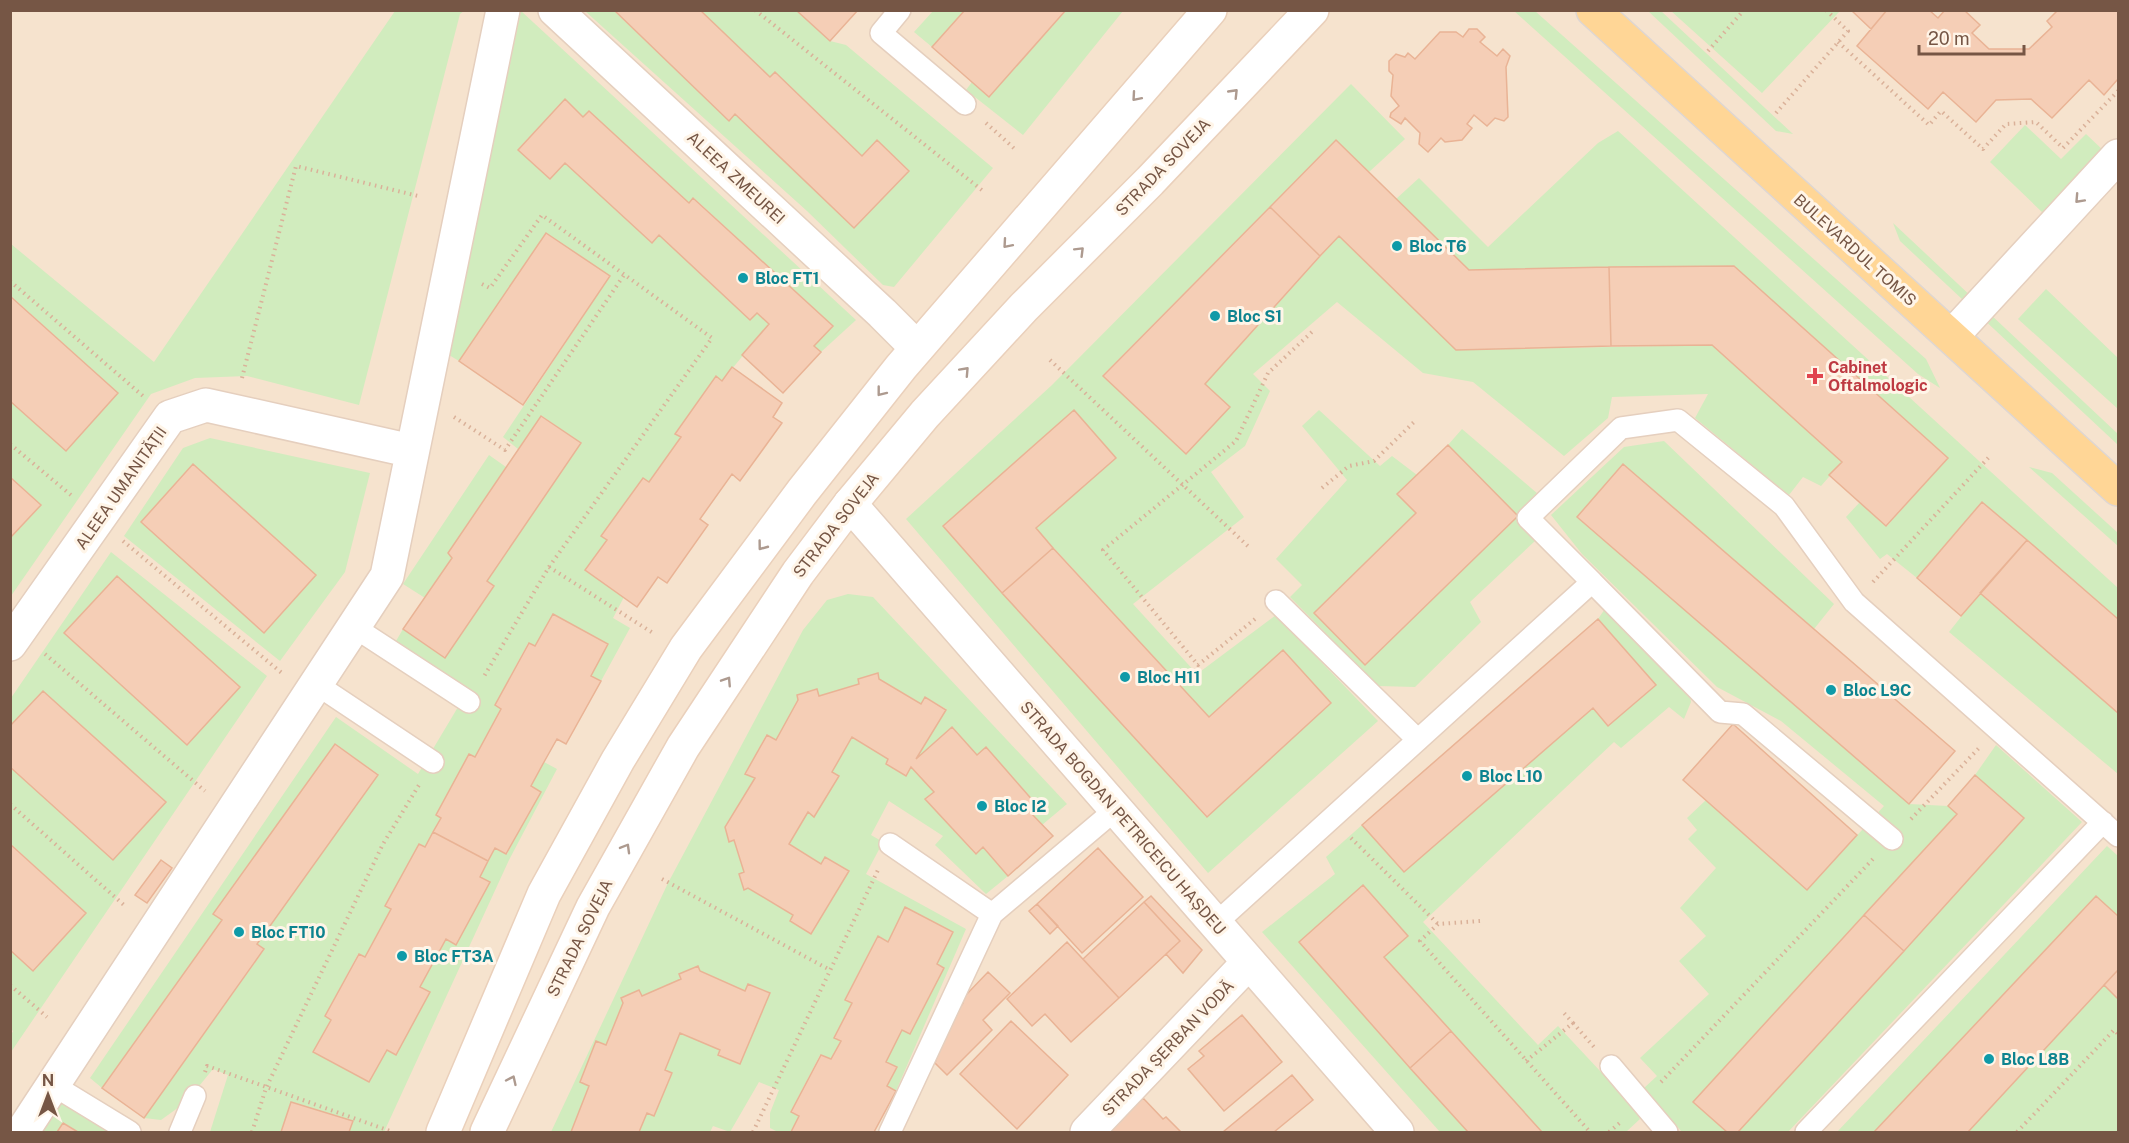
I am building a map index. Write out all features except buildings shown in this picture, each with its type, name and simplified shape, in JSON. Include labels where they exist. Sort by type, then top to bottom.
[{"type":"main road","name":"BULEVARDUL TOMIS","points":[[1593,10],[2118,489]]},
{"type":"street","points":[[22,1132],[387,576],[503,10]]},
{"type":"street","name":"ALEEA ZMEUREI","points":[[555,10],[882,313],[916,348]]},
{"type":"street","points":[[443,1132],[544,894],[630,740],[686,648],[802,492],[916,348],[1210,10]]},
{"type":"street","name":"STRADA SOVEJA","points":[[487,1132],[592,907],[683,747],[798,573],[850,504],[925,414],[1024,307],[1150,181],[1312,10]]},
{"type":"street","points":[[1952,336],[2118,156]]},
{"type":"street","name":"ALEEA UMANITĂȚII","points":[[10,644],[170,417],[206,405],[412,451]]},
{"type":"street","name":"STRADA BOGDAN PETRICEICU HAȘDEU","points":[[850,504],[1397,1132]]},
{"type":"street","name":"STRADA ȘERBAN VODĂ","points":[[1087,1132],[1248,963]]},
{"type":"lane","points":[[900,10],[881,33],[965,104]]},
{"type":"lane","points":[[1806,1132],[2111,829],[1854,602],[1784,506],[1678,420],[1621,428],[1528,518],[1720,712],[1743,714],[1892,839]]},
{"type":"lane","points":[[1215,924],[1592,582]]},
{"type":"lane","points":[[1276,601],[1418,740]]},
{"type":"lane","points":[[354,627],[469,702]]},
{"type":"lane","points":[[316,684],[433,762]]},
{"type":"lane","points":[[890,1132],[992,914],[1115,810]]},
{"type":"lane","points":[[890,844],[992,914]]},
{"type":"lane","points":[[1611,1066],[1667,1132]]},
{"type":"lane","points":[[53,1085],[130,1132]]},
{"type":"lane","points":[[180,1132],[195,1096]]},
{"type":"path","points":[[756,10],[983,191]]},
{"type":"path","points":[[1708,51],[1744,10]]},
{"type":"path","points":[[1776,112],[1848,30],[1826,10]]},
{"type":"path","points":[[1838,42],[1929,125],[1941,111],[1983,149],[2006,124],[2036,122],[2062,148],[2118,91]]},
{"type":"path","points":[[965,104],[1017,151]]},
{"type":"path","points":[[240,386],[296,165],[418,196]]},
{"type":"path","points":[[450,267],[490,288],[542,215],[712,338],[549,567],[469,702]]},
{"type":"path","points":[[423,397],[505,450],[624,275]]},
{"type":"path","points":[[10,280],[135,390]]},
{"type":"path","points":[[1276,601],[1198,665],[1103,550],[1236,441],[1268,373],[1313,331]]},
{"type":"path","points":[[1050,360],[1251,549]]},
{"type":"path","points":[[1322,488],[1349,466],[1374,461],[1415,421]]},
{"type":"path","points":[[10,444],[73,497]]},
{"type":"path","points":[[1854,602],[1990,456]]},
{"type":"path","points":[[122,541],[285,676]]},
{"type":"path","points":[[549,567],[653,633]]},
{"type":"path","points":[[44,653],[205,791]]},
{"type":"path","points":[[1641,1102],[1998,729]]},
{"type":"path","points":[[252,1132],[266,1088],[383,844],[433,762]]},
{"type":"path","points":[[10,804],[125,906]]},
{"type":"path","points":[[1332,819],[1438,924]]},
{"type":"path","points":[[753,1132],[890,844]]},
{"type":"path","points":[[662,879],[830,970]]},
{"type":"path","points":[[1480,921],[1438,924],[1420,941],[1590,1132]]},
{"type":"path","points":[[10,986],[47,1017]]},
{"type":"path","points":[[1526,1061],[1573,1023],[1564,1013]]},
{"type":"path","points":[[2017,1132],[2114,1029],[2118,1034]]},
{"type":"path","points":[[195,1096],[207,1066],[393,1132]]},
{"type":"shaded area","points":[[11,11],[2118,11],[2118,1132],[11,1132]]},
{"type":"green space","points":[[395,11],[464,11],[460,14],[359,405],[247,376],[195,378],[151,394],[11,596],[11,538],[41,505],[11,477],[11,401],[66,451],[118,393],[11,296],[11,244],[154,362]]},
{"type":"green space","points":[[521,11],[856,320],[821,352],[814,346],[832,325],[694,198],[689,203],[589,111],[583,117],[564,100],[518,149],[550,179],[565,163],[652,243],[659,235],[750,319],[757,313],[769,324],[722,381],[716,377],[675,433],[681,437],[649,482],[643,478],[602,535],[607,540],[586,570],[624,597],[613,618],[630,628],[601,681],[591,676],[608,644],[553,614],[535,646],[528,643],[495,705],[501,709],[475,757],[469,754],[436,815],[441,818],[425,847],[419,844],[386,905],[391,909],[365,957],[358,954],[325,1016],[331,1020],[314,1052],[387,1050],[396,1055],[429,992],[420,987],[446,939],[455,944],[480,877],[495,848],[507,854],[540,792],[531,786],[544,762],[557,769],[509,860],[384,1132],[210,1132],[228,1075],[213,1069],[186,1102],[161,1120],[144,1118],[264,950],[257,944],[378,774],[335,744],[214,914],[222,920],[102,1088],[90,1078],[336,717],[418,774],[467,692],[396,641],[403,629],[445,657],[494,586],[487,581],[581,443],[542,416],[518,449],[503,437],[610,276],[546,233],[459,361],[449,355]]},
{"type":"green space","points":[[585,11],[614,11],[729,120],[735,114],[854,228],[909,170],[877,140],[862,156],[775,73],[770,77],[700,11],[797,11],[830,41],[846,45],[993,168],[894,287],[883,285],[807,211]]},
{"type":"green space","points":[[933,11],[965,11],[932,47],[914,32]]},
{"type":"green space","points":[[1066,11],[1123,11],[1023,135],[966,90],[972,82],[989,97]]},
{"type":"green space","points":[[1514,11],[1535,11],[1926,359],[1940,388],[1918,374]]},
{"type":"green space","points":[[1648,11],[1661,11],[1793,134],[1776,131]]},
{"type":"green space","points":[[1671,11],[1840,11],[1762,93]]},
{"type":"green space","points":[[1351,84],[1405,139],[1369,172],[1335,141],[1103,375],[1185,453],[1205,384],[1339,236],[1456,350],[1712,345],[1842,462],[1821,486],[1803,477],[1789,495],[1695,418],[1708,394],[1612,397],[1608,418],[1564,456],[1473,382],[1423,373],[1337,302],[1253,374],[1270,391],[1245,446],[1211,472],[1244,517],[1133,604],[1197,674],[1276,615],[1378,721],[1208,873],[906,519],[1052,385]],"holes":[[[1054,548],[1209,717],[1283,650],[1331,703],[1206,817],[1003,593]]]},
{"type":"green space","points":[[2025,125],[2061,159],[2086,134],[2105,152],[2044,214],[1990,162]]},
{"type":"green space","points":[[1618,131],[2118,588],[2118,620],[1982,502],[1917,578],[1887,554],[1880,559],[1846,517],[1860,502],[1887,526],[1948,458],[1734,266],[1469,270],[1396,199],[1419,178],[1488,247],[1598,143]]},
{"type":"green space","points":[[1893,223],[2118,434],[2118,445],[1900,241]]},
{"type":"green space","points":[[2046,289],[2118,358],[2118,409],[2018,319]]},
{"type":"green space","points":[[1319,410],[1380,466],[1392,456],[1417,475],[1398,494],[1416,513],[1517,516],[1448,445],[1462,429],[1538,494],[1521,510],[1535,541],[1470,602],[1481,622],[1415,687],[1378,686],[1290,597],[1302,585],[1276,559],[1347,480],[1302,426]]},
{"type":"green space","points":[[210,438],[370,473],[345,572],[280,661],[124,536],[183,448]],"holes":[[[193,464],[316,575],[264,632],[141,522]]]},
{"type":"green space","points":[[1664,441],[1834,604],[1814,629],[1623,464],[1909,804],[1948,806],[1957,814],[1693,1102],[1727,1132],[1682,1132],[1644,1088],[1657,1076],[1640,1058],[1709,994],[1679,961],[1706,936],[1680,908],[1716,868],[1688,839],[1697,830],[1687,818],[1706,800],[1807,890],[1884,806],[1781,721],[1717,687],[1582,554],[1551,515],[1624,447]]},
{"type":"green space","points":[[489,455],[506,467],[448,553],[452,558],[425,598],[403,584]]},
{"type":"green space","points":[[2029,467],[2052,473],[2118,533],[2118,546]]},
{"type":"green space","points":[[111,552],[267,676],[11,1052],[13,1031],[10,1028],[11,950],[34,971],[86,913],[11,844],[11,767],[113,860],[166,802],[43,691],[11,726],[11,698]],"holes":[[[117,576],[239,687],[65,633]]]},
{"type":"green space","points":[[1980,593],[2118,713],[2118,774],[1949,632]]},
{"type":"green space","points":[[848,594],[873,597],[1067,804],[1042,825],[1028,810],[1035,802],[986,748],[977,755],[952,727],[916,759],[946,709],[925,697],[921,704],[879,679],[877,674],[858,679],[859,684],[819,696],[817,689],[797,695],[798,700],[776,740],[766,735],[746,773],[755,778],[725,827],[729,841],[734,840],[744,872],[739,874],[744,890],[748,888],[793,915],[790,921],[810,933],[814,929],[849,871],[825,857],[821,864],[789,844],[808,812],[815,816],[838,776],[832,772],[852,737],[888,759],[886,764],[906,776],[911,767],[934,792],[926,799],[975,854],[983,847],[1008,876],[986,894],[935,845],[943,836],[889,801],[871,835],[883,842],[866,874],[966,929],[896,1091],[887,1086],[897,1067],[886,1062],[902,1030],[910,1033],[944,968],[937,964],[953,932],[905,907],[888,942],[877,937],[845,999],[852,1003],[834,1037],[841,1041],[831,1059],[820,1055],[791,1111],[799,1116],[791,1132],[778,1132],[770,1128],[770,1113],[779,1090],[759,1082],[730,1132],[713,1126],[710,1132],[551,1132],[668,883],[803,630],[827,600]]},
{"type":"green space","points":[[1607,606],[1688,687],[1691,702],[1684,719],[1669,707],[1621,748],[1614,742],[1423,922],[1538,1045],[1558,1026],[1629,1102],[1640,1119],[1626,1132],[1440,1132],[1262,932],[1335,874],[1326,857],[1362,825],[1404,872],[1593,708],[1608,726],[1656,685],[1598,619]]},
{"type":"green space","points":[[1996,745],[2082,822],[1788,1132],[1738,1132],[2023,819],[1975,775]]},
{"type":"green space","points":[[2107,846],[2118,856],[2118,916],[2096,897],[1874,1132],[1837,1132]]},
{"type":"green space","points":[[2104,985],[2118,999],[2118,1132],[1968,1132]]},
{"type":"green space","points":[[61,1100],[114,1132],[78,1132],[64,1123],[57,1132],[41,1132]]},
{"type":"place","name":"Bloc T6","points":[[1397,246]]},
{"type":"place","name":"Bloc FT1","points":[[743,278]]},
{"type":"place","name":"Bloc S1","points":[[1215,316]]},
{"type":"place","name":"Cabinet Oftalmologic","points":[[1815,376]]},
{"type":"place","name":"Bloc H11","points":[[1125,677]]},
{"type":"place","name":"Bloc L9C","points":[[1831,690]]},
{"type":"place","name":"Bloc L10","points":[[1467,776]]},
{"type":"place","name":"Bloc I2","points":[[982,806]]},
{"type":"place","name":"Bloc FT10","points":[[239,932]]},
{"type":"place","name":"Bloc FT3A","points":[[402,956]]},
{"type":"place","name":"Bloc L8B","points":[[1989,1059]]}]
